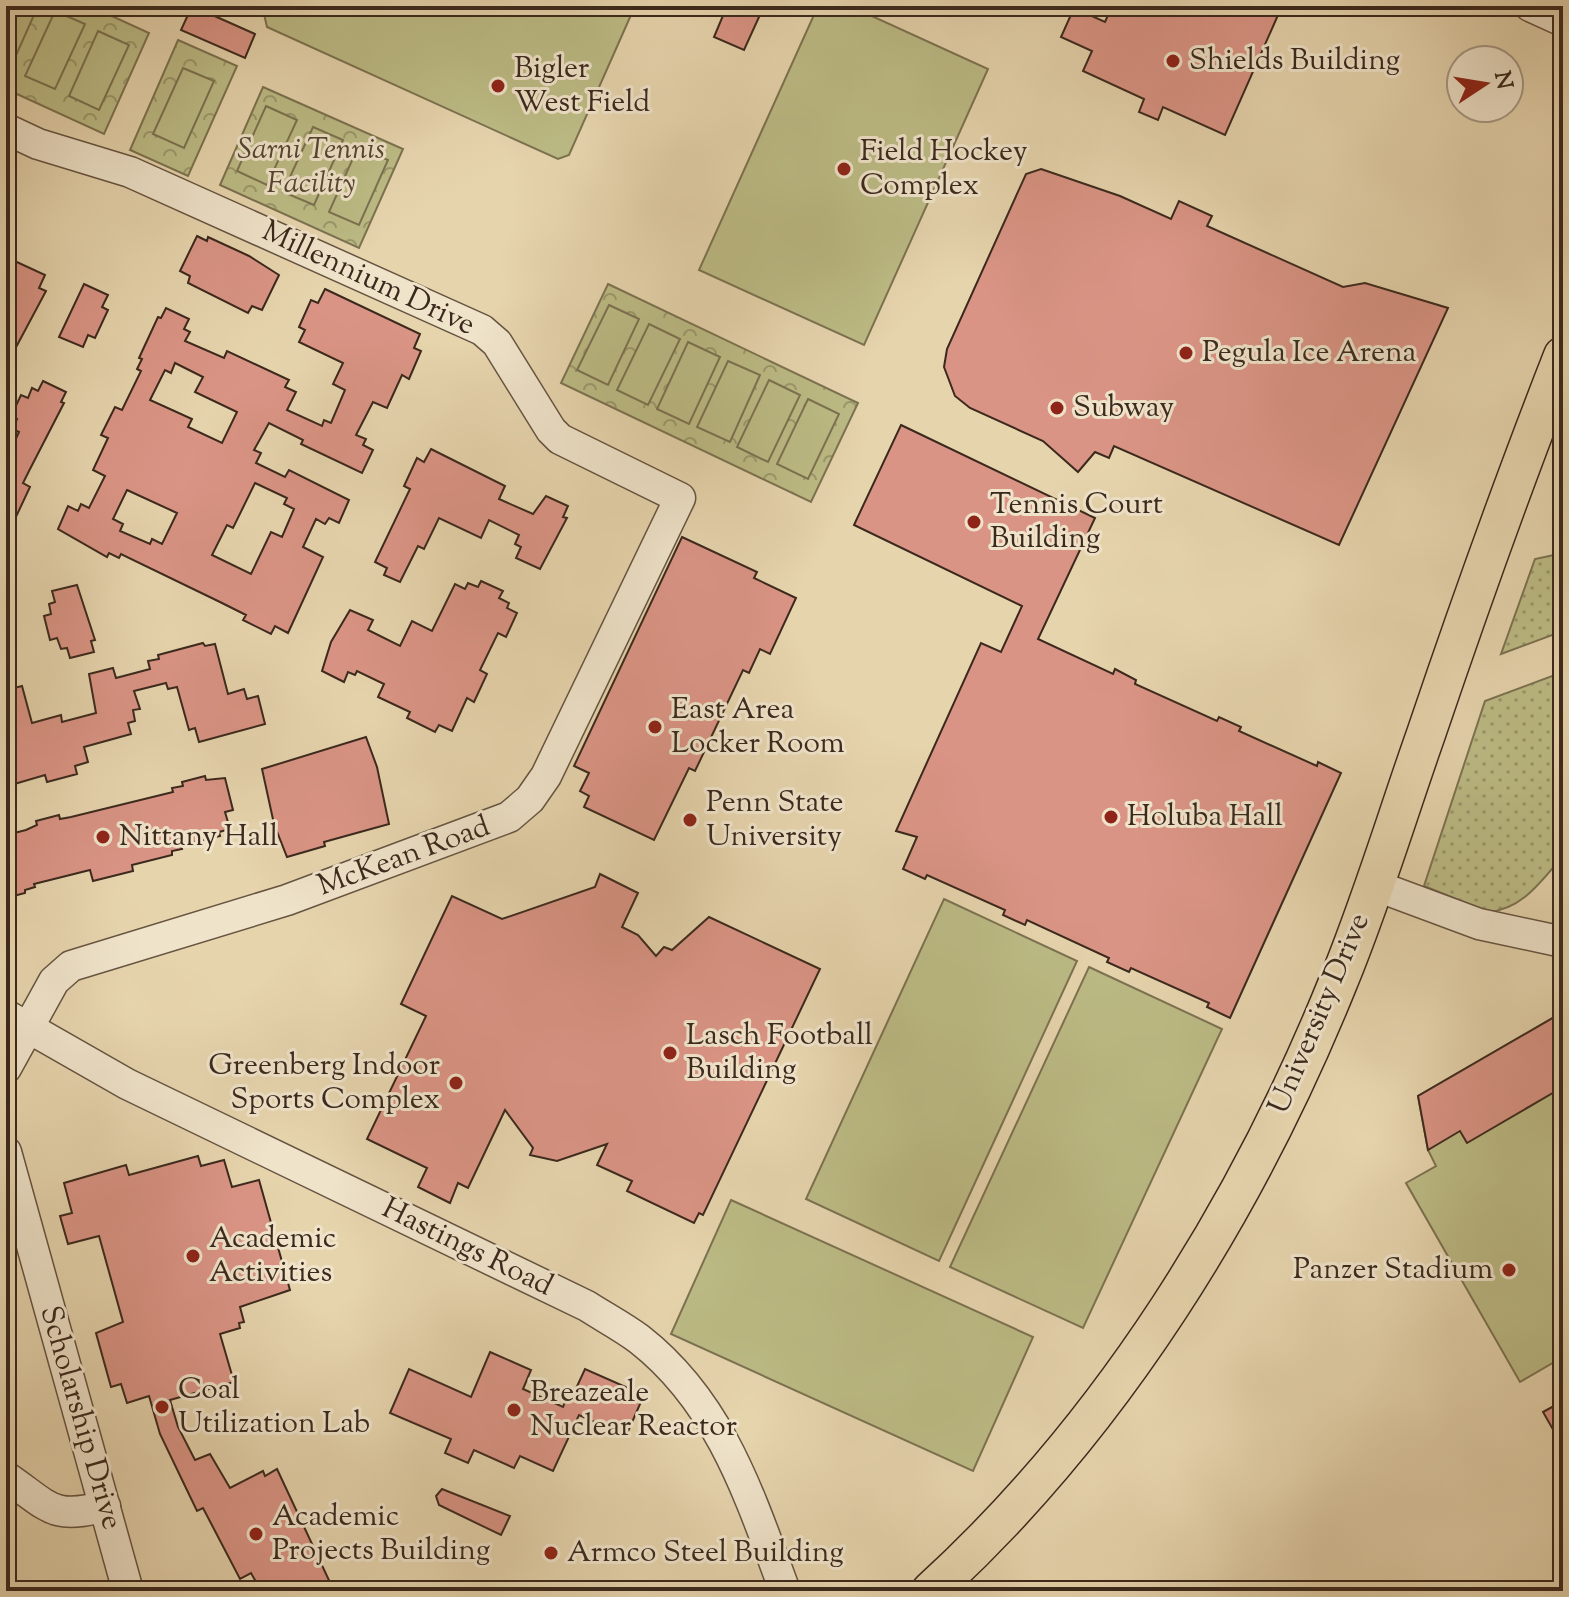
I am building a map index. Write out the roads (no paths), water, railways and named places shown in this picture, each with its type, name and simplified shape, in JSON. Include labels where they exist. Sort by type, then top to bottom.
[{"type":"main road","name":"University Drive","points":[[931,1591],[994,1529],[1080,1430],[1129,1364],[1211,1238],[1259,1154],[1307,1056],[1374,885],[1485,564],[1563,356]]},
{"type":"street","points":[[1530,6],[1563,21]]},
{"type":"street","name":"Millennium Drive","points":[[6,129],[38,144],[130,172],[482,330],[497,343],[551,430],[560,439],[680,498]]},
{"type":"street","name":"McKean Road","points":[[17,1022],[71,966],[287,900],[509,817],[530,799],[546,776],[680,498]]},
{"type":"street","points":[[1374,885],[1479,924],[1563,942]]},
{"type":"street","points":[[6,1068],[17,1022]]},
{"type":"street","name":"Hastings Road","points":[[17,1022],[127,1084],[587,1306],[638,1339],[691,1390],[722,1434],[741,1471],[785,1591]]},
{"type":"street","name":"Scholarship Drive","points":[[6,1152],[128,1591]]},
{"type":"street","points":[[6,1477],[60,1513],[72,1514],[105,1506]]},
{"type":"place","name":"Shields Building","points":[[1173,61]]},
{"type":"place","name":"Bigler West Field","points":[[498,86]]},
{"type":"place","name":"Field Hockey Complex","points":[[844,169]]},
{"type":"place","name":"Pegula Ice Arena","points":[[1186,353]]},
{"type":"place","name":"Subway","points":[[1057,408]]},
{"type":"place","name":"Tennis Court Building","points":[[974,522]]},
{"type":"place","name":"East Area Locker Room","points":[[655,727]]},
{"type":"place","name":"Holuba Hall","points":[[1111,817]]},
{"type":"place","name":"Penn State University","points":[[690,820]]},
{"type":"place","name":"Nittany Hall","points":[[103,837]]},
{"type":"place","name":"Lasch Football Building","points":[[670,1053]]},
{"type":"place","name":"Greenberg Indoor Sports Complex","points":[[456,1083]]},
{"type":"place","name":"Academic Activities","points":[[193,1256]]},
{"type":"place","name":"Panzer Stadium","points":[[1509,1270]]},
{"type":"place","name":"Coal Utilization Lab","points":[[162,1407]]},
{"type":"place","name":"Breazeale Nuclear Reactor","points":[[514,1410]]},
{"type":"place","name":"Academic Projects Building","points":[[256,1534]]},
{"type":"place","name":"Armco Steel Building","points":[[551,1553]]},
{"type":"park label","name":"Sarni Tennis Facility","points":[[311,167]]}]
